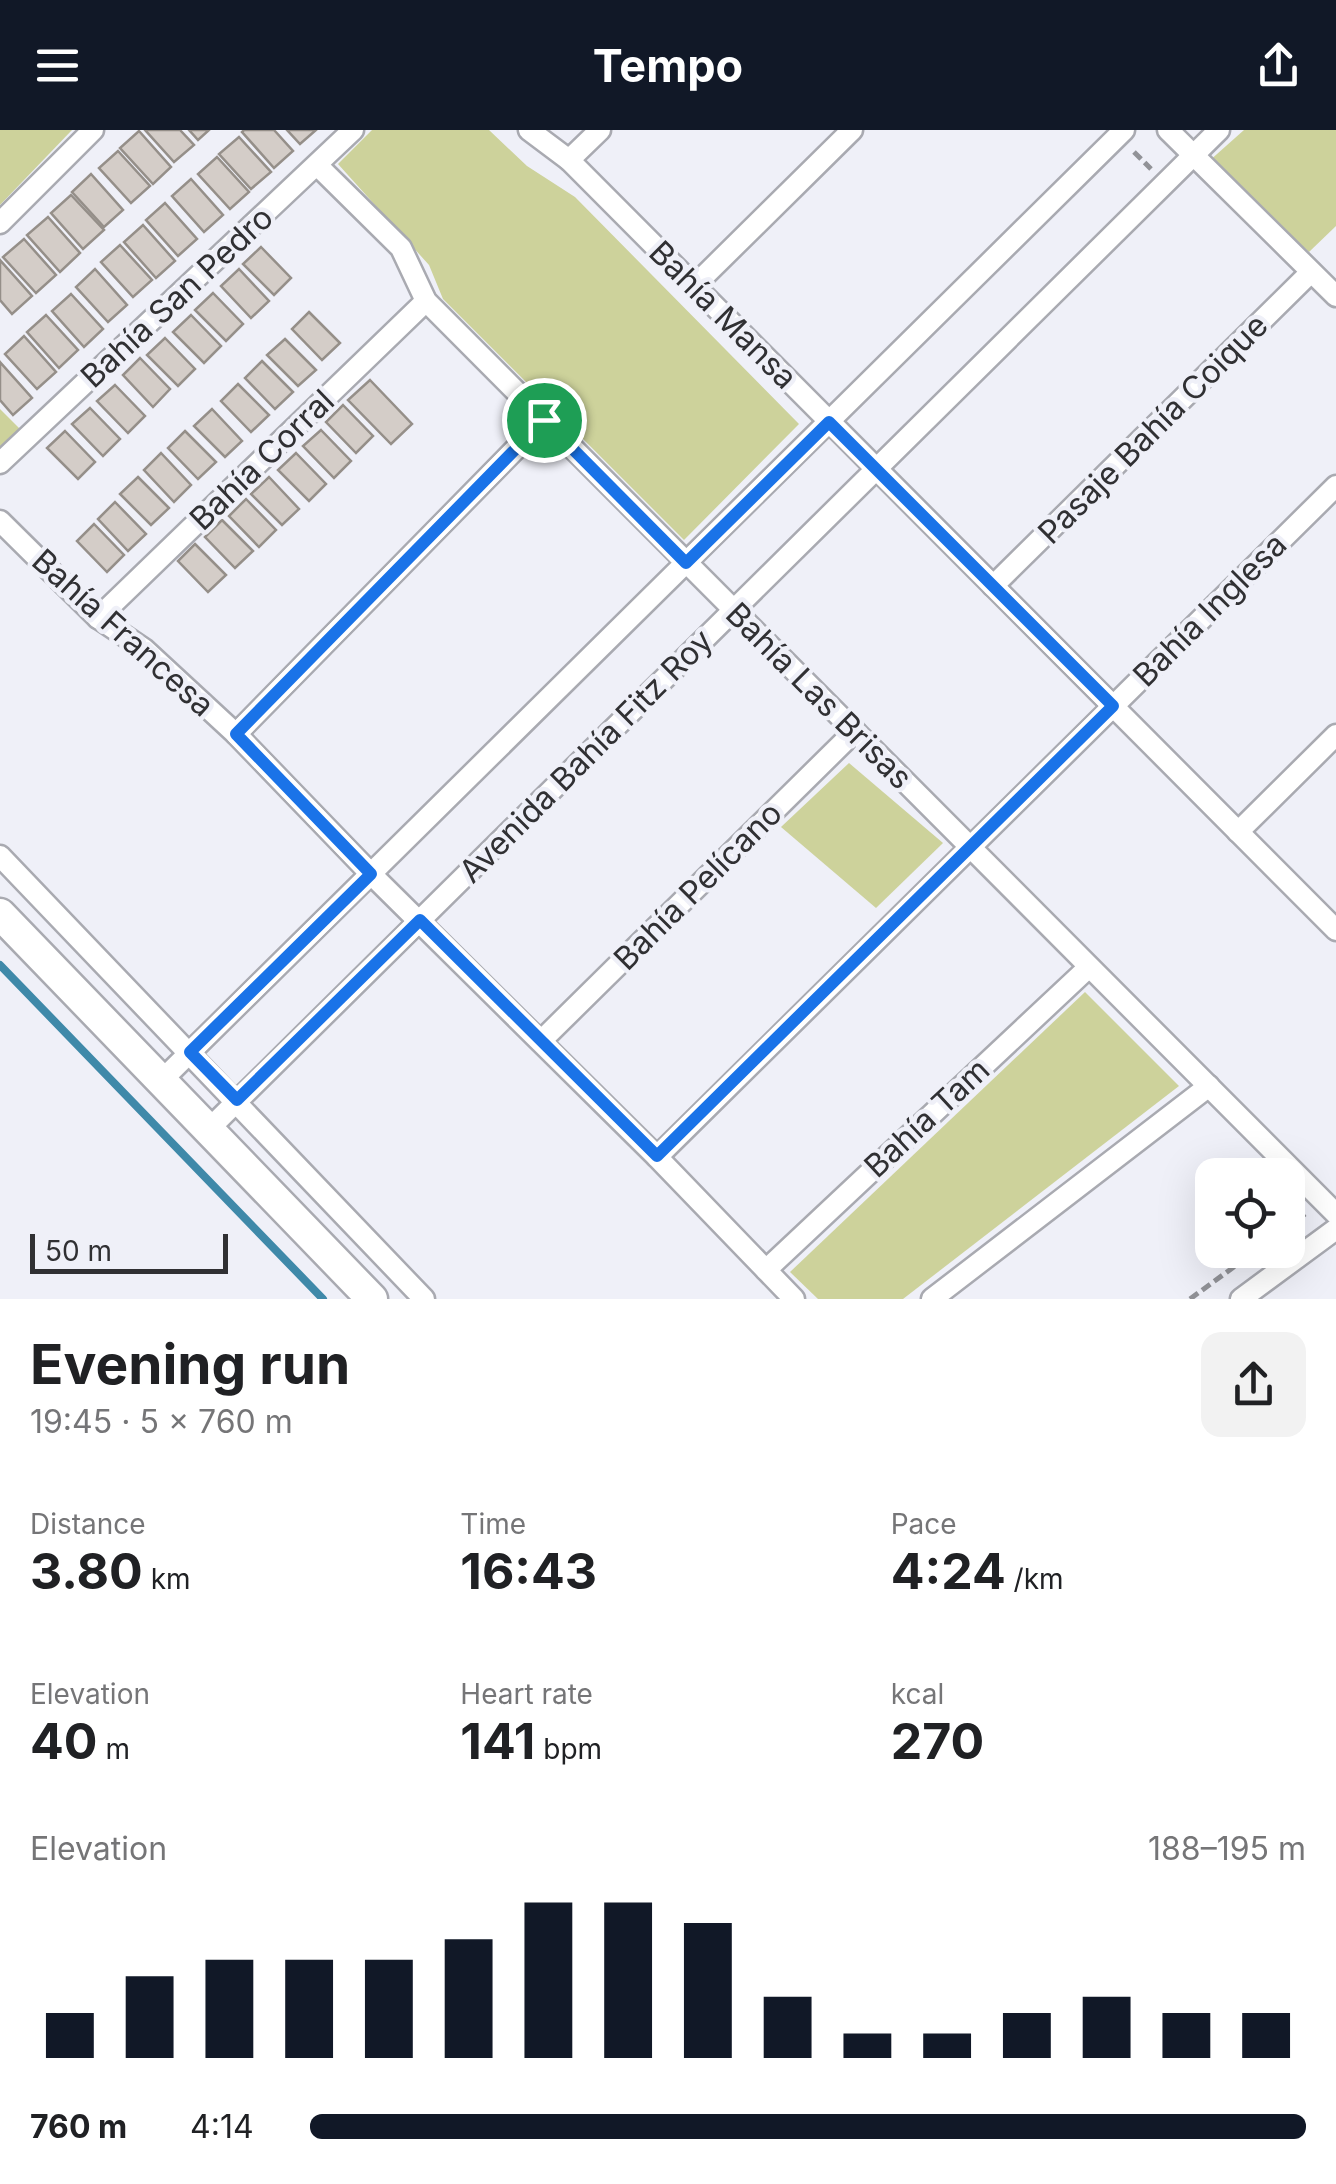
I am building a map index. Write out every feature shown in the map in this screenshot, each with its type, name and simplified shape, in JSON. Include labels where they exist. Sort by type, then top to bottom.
[{"type":"main road","points":[[0,914],[372,1299]]},
{"type":"street","points":[[0,222],[93,130]]},
{"type":"street","name":"Bahía San Pedro","points":[[0,462],[353,130]]},
{"type":"street","name":"Bahía Mansa","points":[[529,130],[569,160],[1336,930]]},
{"type":"street","points":[[569,160],[600,130]]},
{"type":"street","points":[[694,286],[852,130]]},
{"type":"street","points":[[1168,130],[1336,296]]},
{"type":"street","name":"Avenida Bahía Fitz Roy","points":[[209,1128],[1219,130]]},
{"type":"street","name":"Avenida Bahía Fitz Roy","points":[[162,1080],[1121,133]]},
{"type":"street","name":"Bahía Las Brisas","points":[[318,166],[402,248],[426,302],[1336,1214]]},
{"type":"street","name":"Pasaje Bahía Coique","points":[[994,586],[1312,272]]},
{"type":"street","name":"Bahía Corral","points":[[98,618],[426,302]]},
{"type":"street","points":[[236,734],[544,420]]},
{"type":"street","name":"Bahía Inglesa","points":[[657,1156],[1336,486]]},
{"type":"street","name":"Bahía Francesa","points":[[0,521],[98,618],[144,649],[236,734],[371,874],[657,1156],[794,1299]]},
{"type":"street","name":"Bahía Pelícano","points":[[541,1042],[855,732]]},
{"type":"street","points":[[1238,832],[1336,735]]},
{"type":"street","points":[[0,856],[424,1299]]},
{"type":"street","name":"Bahía Tam","points":[[766,1270],[1090,967]]},
{"type":"street","points":[[932,1299],[1209,1086]]},
{"type":"street","points":[[1241,1299],[1336,1229]]},
{"type":"path","points":[[1121,133],[1166,184]]},
{"type":"path","points":[[1190,1299],[1232,1268]]},
{"type":"green space","points":[[0,130],[72,130],[0,205]]},
{"type":"green space","points":[[372,130],[489,130],[527,166],[575,197],[799,424],[684,540],[443,299],[429,265],[338,164]]},
{"type":"green space","points":[[1244,130],[1336,130],[1336,226],[1309,252],[1208,162]]},
{"type":"green space","points":[[0,409],[20,429],[0,450]]},
{"type":"green space","points":[[849,763],[943,843],[876,908],[781,827]]},
{"type":"green space","points":[[1085,992],[1179,1086],[903,1299],[818,1299],[790,1272]]},
{"type":"building","points":[[145,130],[180,130],[194,145],[174,162]]},
{"type":"building","points":[[189,130],[209,130],[198,140]]},
{"type":"building","points":[[244,130],[274,130],[293,151],[274,168]]},
{"type":"building","points":[[287,130],[316,130],[300,144]]},
{"type":"building","points":[[139,131],[171,167],[153,184],[120,148]]},
{"type":"building","points":[[239,137],[271,172],[251,189],[219,154]]},
{"type":"building","points":[[118,151],[150,186],[131,203],[99,168]]},
{"type":"building","points":[[217,157],[249,192],[230,209],[198,174]]},
{"type":"building","points":[[91,174],[123,210],[104,227],[72,192]]},
{"type":"building","points":[[191,179],[223,215],[204,232],[172,196]]},
{"type":"building","points":[[71,195],[104,230],[83,249],[51,213]]},
{"type":"building","points":[[165,203],[197,239],[178,256],[146,220]]},
{"type":"building","points":[[48,217],[80,253],[60,272],[27,235]]},
{"type":"building","points":[[143,225],[175,261],[156,278],[124,242]]},
{"type":"building","points":[[24,239],[56,275],[36,293],[3,257]]},
{"type":"building","points":[[120,245],[152,280],[133,297],[101,262]]},
{"type":"building","points":[[261,247],[291,278],[274,295],[243,264]]},
{"type":"building","points":[[0,260],[32,296],[12,314],[0,300]]},
{"type":"building","points":[[95,269],[127,305],[108,322],[76,287]]},
{"type":"building","points":[[239,269],[269,301],[251,318],[221,286]]},
{"type":"building","points":[[213,293],[243,324],[226,341],[195,310]]},
{"type":"building","points":[[71,294],[103,329],[84,347],[52,311]]},
{"type":"building","points":[[309,312],[340,343],[322,360],[292,329]]},
{"type":"building","points":[[46,315],[78,350],[59,368],[27,332]]},
{"type":"building","points":[[191,315],[221,346],[204,363],[173,332]]},
{"type":"building","points":[[24,336],[56,372],[37,389],[5,354]]},
{"type":"building","points":[[165,338],[195,369],[178,386],[147,355]]},
{"type":"building","points":[[285,339],[316,370],[298,386],[267,355]]},
{"type":"building","points":[[140,358],[170,389],[153,407],[123,375]]},
{"type":"building","points":[[262,361],[293,392],[275,409],[245,378]]},
{"type":"building","points":[[0,362],[32,398],[13,415],[0,400]]},
{"type":"building","points":[[370,380],[412,424],[391,444],[348,400]]},
{"type":"building","points":[[238,384],[269,415],[251,432],[221,401]]},
{"type":"building","points":[[115,385],[145,416],[128,433],[97,401]]},
{"type":"building","points":[[343,405],[373,436],[356,453],[326,422]]},
{"type":"building","points":[[90,408],[120,439],[103,456],[72,424]]},
{"type":"building","points":[[212,409],[242,441],[225,457],[194,426]]},
{"type":"building","points":[[321,430],[351,461],[334,478],[303,446]]},
{"type":"building","points":[[65,431],[95,462],[78,479],[47,448]]},
{"type":"building","points":[[185,431],[216,462],[198,479],[168,448]]},
{"type":"building","points":[[161,453],[191,485],[174,502],[144,470]]},
{"type":"building","points":[[296,453],[326,484],[309,501],[278,470]]},
{"type":"building","points":[[138,477],[169,508],[151,525],[120,494]]},
{"type":"building","points":[[269,477],[299,509],[282,525],[251,494]]},
{"type":"building","points":[[246,499],[276,530],[259,547],[229,516]]},
{"type":"building","points":[[115,502],[146,534],[128,551],[98,519]]},
{"type":"building","points":[[222,520],[253,551],[235,568],[205,537]]},
{"type":"building","points":[[94,524],[124,555],[107,572],[77,541]]},
{"type":"building","points":[[195,544],[226,575],[208,592],[178,561]]},
{"type":"waterway","points":[[0,965],[323,1299]]},
{"type":"route","points":[[544,420],[686,563],[829,422],[1113,706],[657,1156],[420,920],[237,1100],[190,1052],[371,874],[236,734],[544,420]]}]
